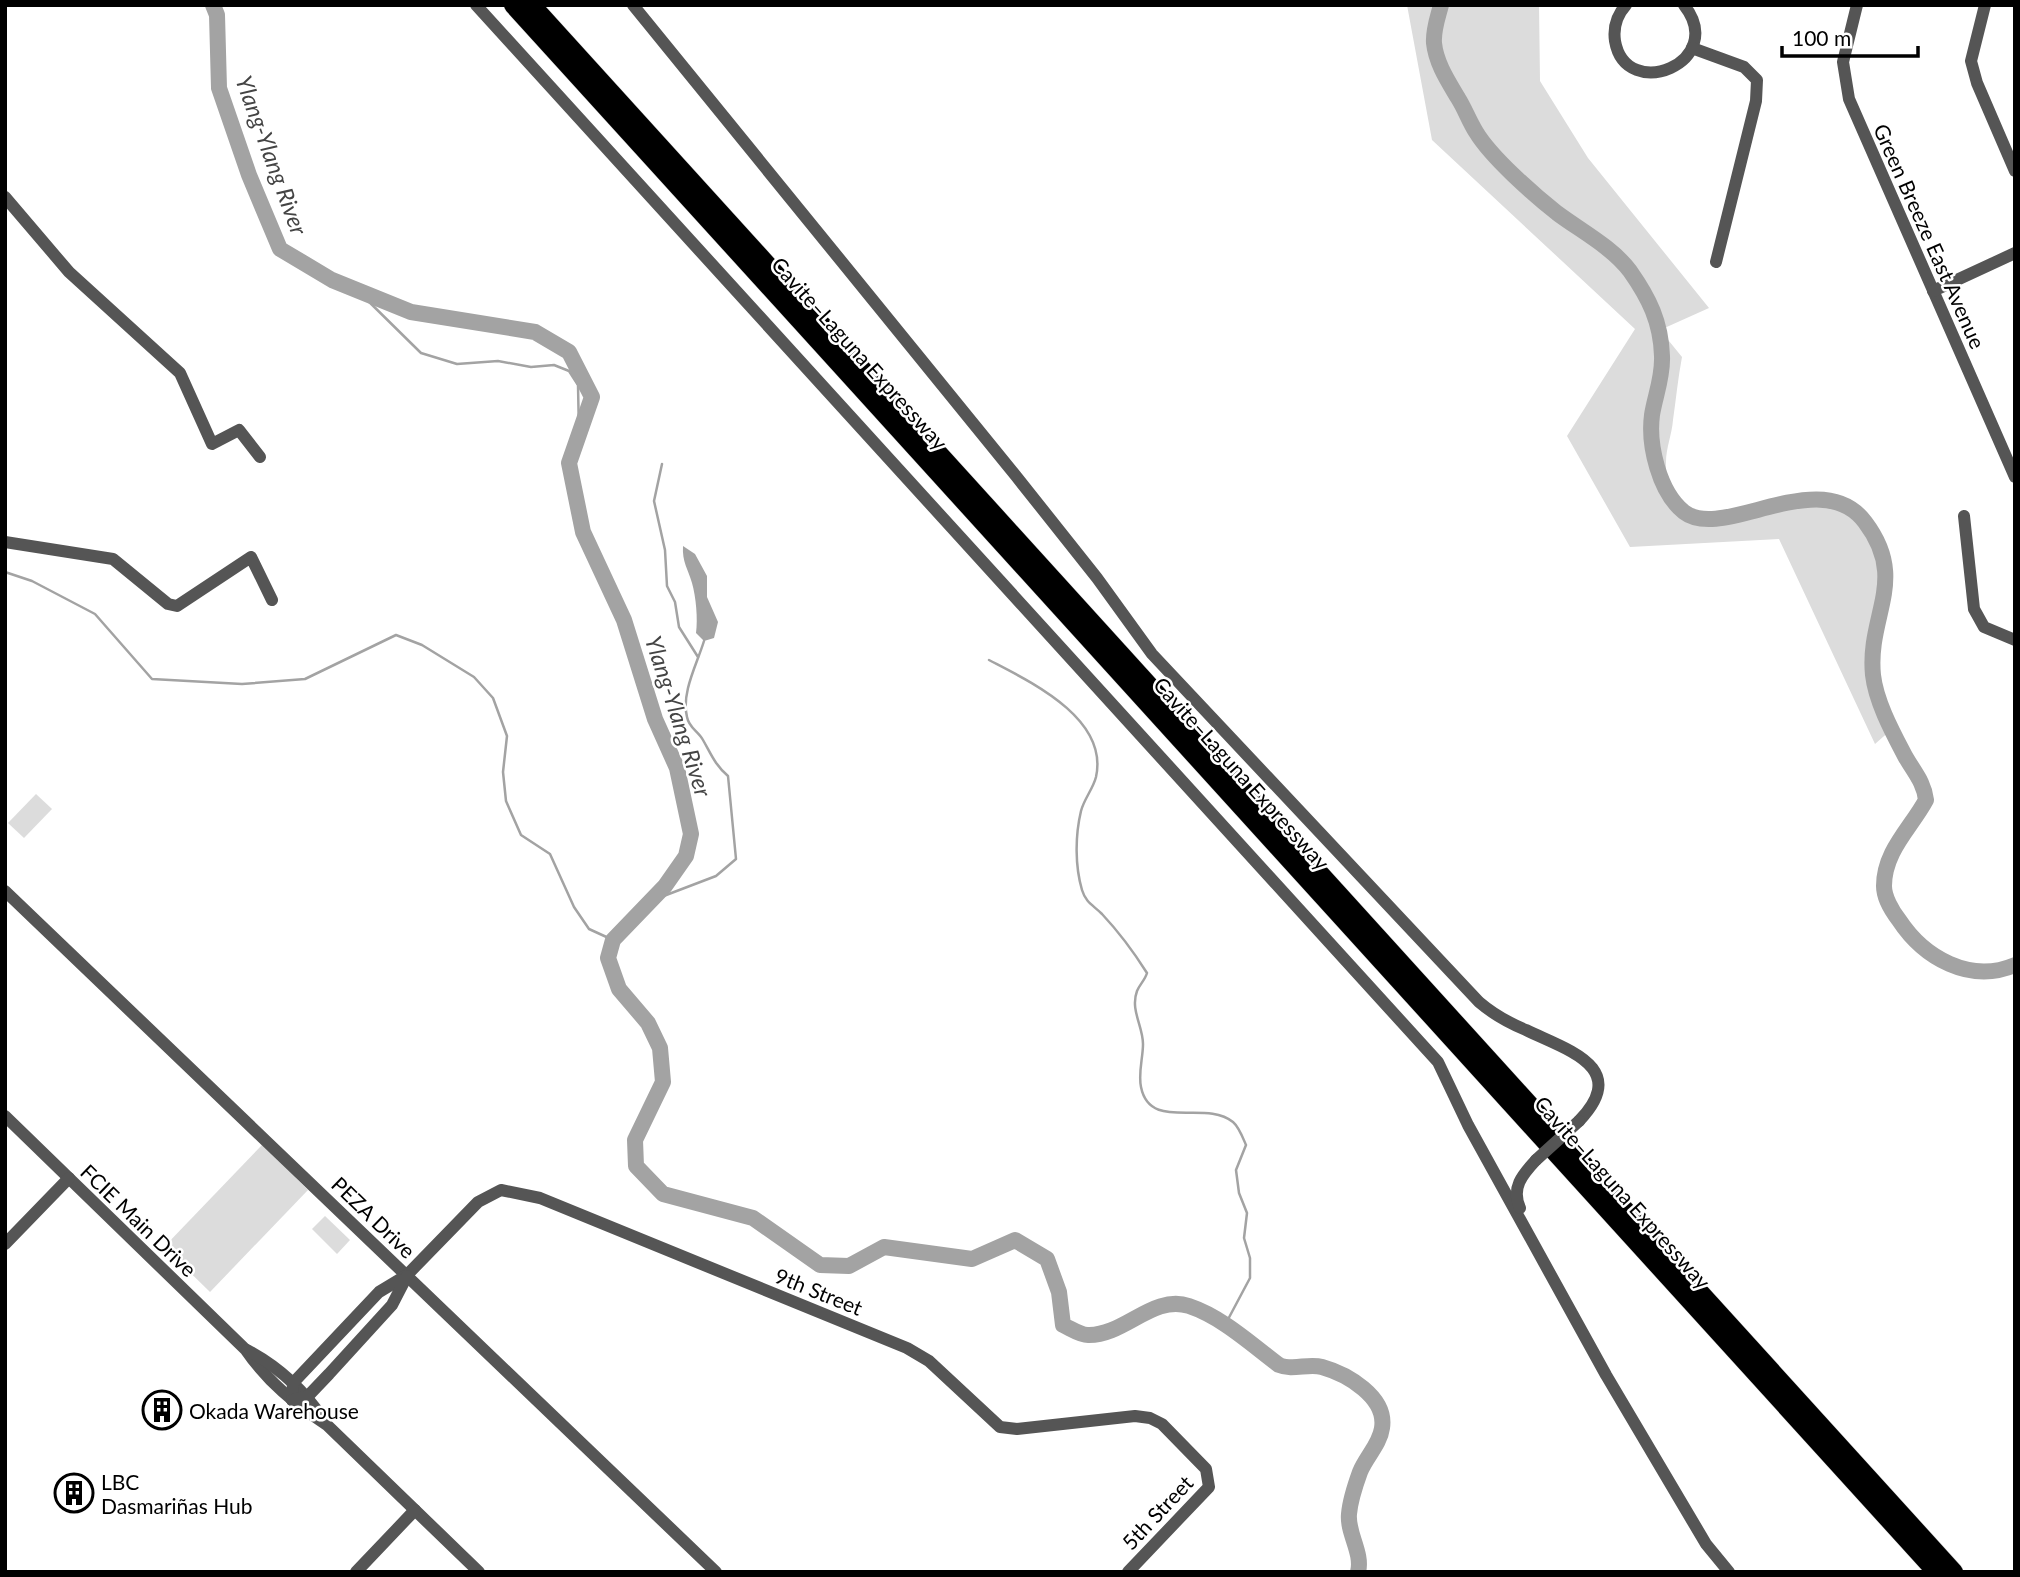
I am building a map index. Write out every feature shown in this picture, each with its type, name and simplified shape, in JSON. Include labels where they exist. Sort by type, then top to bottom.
[{"type":"highway","name":"Cavite–Laguna Expressway","points":[[513,5],[1936,1572]]},
{"type":"highway","name":"Cavite–Laguna Expressway","points":[[532,5],[1954,1572]]},
{"type":"street","points":[[476,5],[1438,1062],[1468,1125],[1645,1442],[1706,1544],[1729,1572]]},
{"type":"street","points":[[633,5],[1016,476],[1097,578],[1152,654],[1479,1002],[1511,1023],[1580,1055],[1590,1064],[1598,1079],[1598,1095],[1579,1121],[1536,1160],[1516,1190],[1533,1241]]},
{"type":"street","points":[[1626,5],[1616,20],[1616,47],[1634,68],[1647,73],[1674,68],[1692,48],[1694,24],[1684,5]]},
{"type":"street","name":"Green Breeze East Avenue","points":[[1857,5],[1843,62],[1844,82],[2015,477]]},
{"type":"street","points":[[1985,5],[1971,61],[1977,83],[2015,171]]},
{"type":"street","points":[[1692,48],[1744,67],[1757,80],[1756,101],[1716,262]]},
{"type":"street","points":[[5,197],[69,272],[180,373],[212,444],[239,430],[260,457]]},
{"type":"street","points":[[1933,291],[2015,253]]},
{"type":"street","points":[[1965,516],[1974,609],[1984,627],[2015,640]]},
{"type":"street","points":[[5,542],[113,559],[168,604],[177,606],[251,556],[272,600]]},
{"type":"street","name":"PEZA Drive","points":[[5,891],[716,1572]]},
{"type":"street","name":"FCIE Main Drive","points":[[5,1116],[246,1350],[261,1372],[292,1400],[327,1425],[479,1572]]},
{"type":"street","points":[[5,1244],[69,1178]]},
{"type":"street","name":"9th Street","points":[[293,1382],[379,1292],[407,1275],[478,1202],[488,1195],[513,1190],[540,1198],[907,1348],[929,1361],[1000,1427],[1017,1429],[1135,1416],[1150,1418],[1162,1424],[1206,1469],[1209,1477]]},
{"type":"street","name":"9th Street","points":[[308,1396],[391,1305],[407,1275]]},
{"type":"street","name":"FCIE Main Drive","points":[[246,1350],[269,1362],[293,1382],[308,1396],[327,1425]]},
{"type":"street","points":[[293,1382],[292,1400],[308,1396]]},
{"type":"street","name":"5th Street","points":[[1128,1572],[1209,1487],[1209,1477]]},
{"type":"street","points":[[356,1572],[415,1510]]},
{"type":"shaded area","points":[[1407,5],[1539,5],[1540,81],[1588,158],[1709,308],[1660,330],[1682,357],[1666,462],[1669,490],[1678,507],[1692,516],[1710,517],[1730,515],[1791,498],[1810,497],[1831,501],[1858,515],[1870,529],[1880,548],[1886,570],[1887,591],[1873,639],[1872,662],[1878,691],[1892,729],[1875,744],[1779,539],[1630,547],[1567,436],[1635,329],[1432,140]]},
{"type":"shaded area","points":[[683,546],[695,554],[707,576],[707,597],[718,622],[714,638],[704,641],[696,633],[695,595],[684,561]]},
{"type":"shaded area","points":[[36,794],[52,809],[24,838],[8,823]]},
{"type":"shaded area","points":[[262,1145],[308,1190],[210,1292],[164,1247]]},
{"type":"shaded area","points":[[325,1216],[350,1240],[337,1254],[312,1229]]},
{"type":"waterway","name":"Ylang-Ylang River","points":[[213,5],[217,15],[219,88],[249,175],[280,249],[332,280],[411,312],[535,332],[569,352],[592,397],[569,463],[583,532],[624,620],[655,719],[677,768],[691,834],[686,856],[665,886],[613,940],[608,958],[619,989],[648,1023],[660,1048],[663,1082],[635,1140],[636,1166],[663,1194],[753,1218],[820,1265],[849,1266],[884,1247],[972,1259],[1015,1240],[1047,1259],[1059,1292],[1063,1325],[1078,1333],[1101,1334],[1163,1306],[1189,1306],[1236,1332],[1279,1365],[1317,1366],[1343,1375],[1372,1397],[1382,1417],[1381,1434],[1360,1472],[1350,1509],[1349,1521],[1358,1558],[1358,1572]]},
{"type":"waterway","points":[[1441,5],[1434,38],[1437,58],[1483,142],[1536,196],[1623,262],[1648,301],[1659,332],[1662,356],[1652,415],[1652,440],[1657,467],[1675,503],[1684,512],[1701,519],[1722,518],[1798,501],[1824,500],[1846,506],[1865,522],[1878,543],[1884,562],[1885,580],[1875,634],[1873,675],[1886,717],[1921,782],[1926,800],[1899,840],[1888,862],[1885,895],[1909,934],[1921,946],[1949,964],[1981,971],[2015,965]]},
{"type":"waterway","points":[[357,290],[421,353],[457,364],[498,361],[531,367],[554,365],[569,371],[578,385],[579,435]]},
{"type":"waterway","points":[[662,464],[654,501],[665,550],[667,586],[675,602],[679,627],[698,657]]},
{"type":"waterway","points":[[5,572],[32,581],[95,614],[152,679],[242,684],[305,679],[396,635],[422,645],[474,677],[493,698],[507,736],[503,772],[506,801],[521,835],[550,854],[574,907],[589,929],[613,940]]},
{"type":"waterway","points":[[636,914],[661,897],[716,876],[736,859],[728,776],[716,763],[687,717],[688,688],[704,641]]},
{"type":"waterway","points":[[989,660],[1062,704],[1090,737],[1097,756],[1096,777],[1082,807],[1079,821],[1078,871],[1082,890],[1090,904],[1114,927],[1147,973],[1135,998],[1143,1044],[1140,1082],[1146,1100],[1155,1108],[1167,1112],[1221,1116],[1235,1124],[1246,1145],[1236,1170],[1239,1193],[1247,1213],[1244,1238],[1250,1258],[1250,1278],[1225,1325]]},
{"type":"place","name":"Okada Warehouse","points":[[162,1410]]},
{"type":"place","name":"LBC Dasmariñas Hub","points":[[74,1493]]}]
